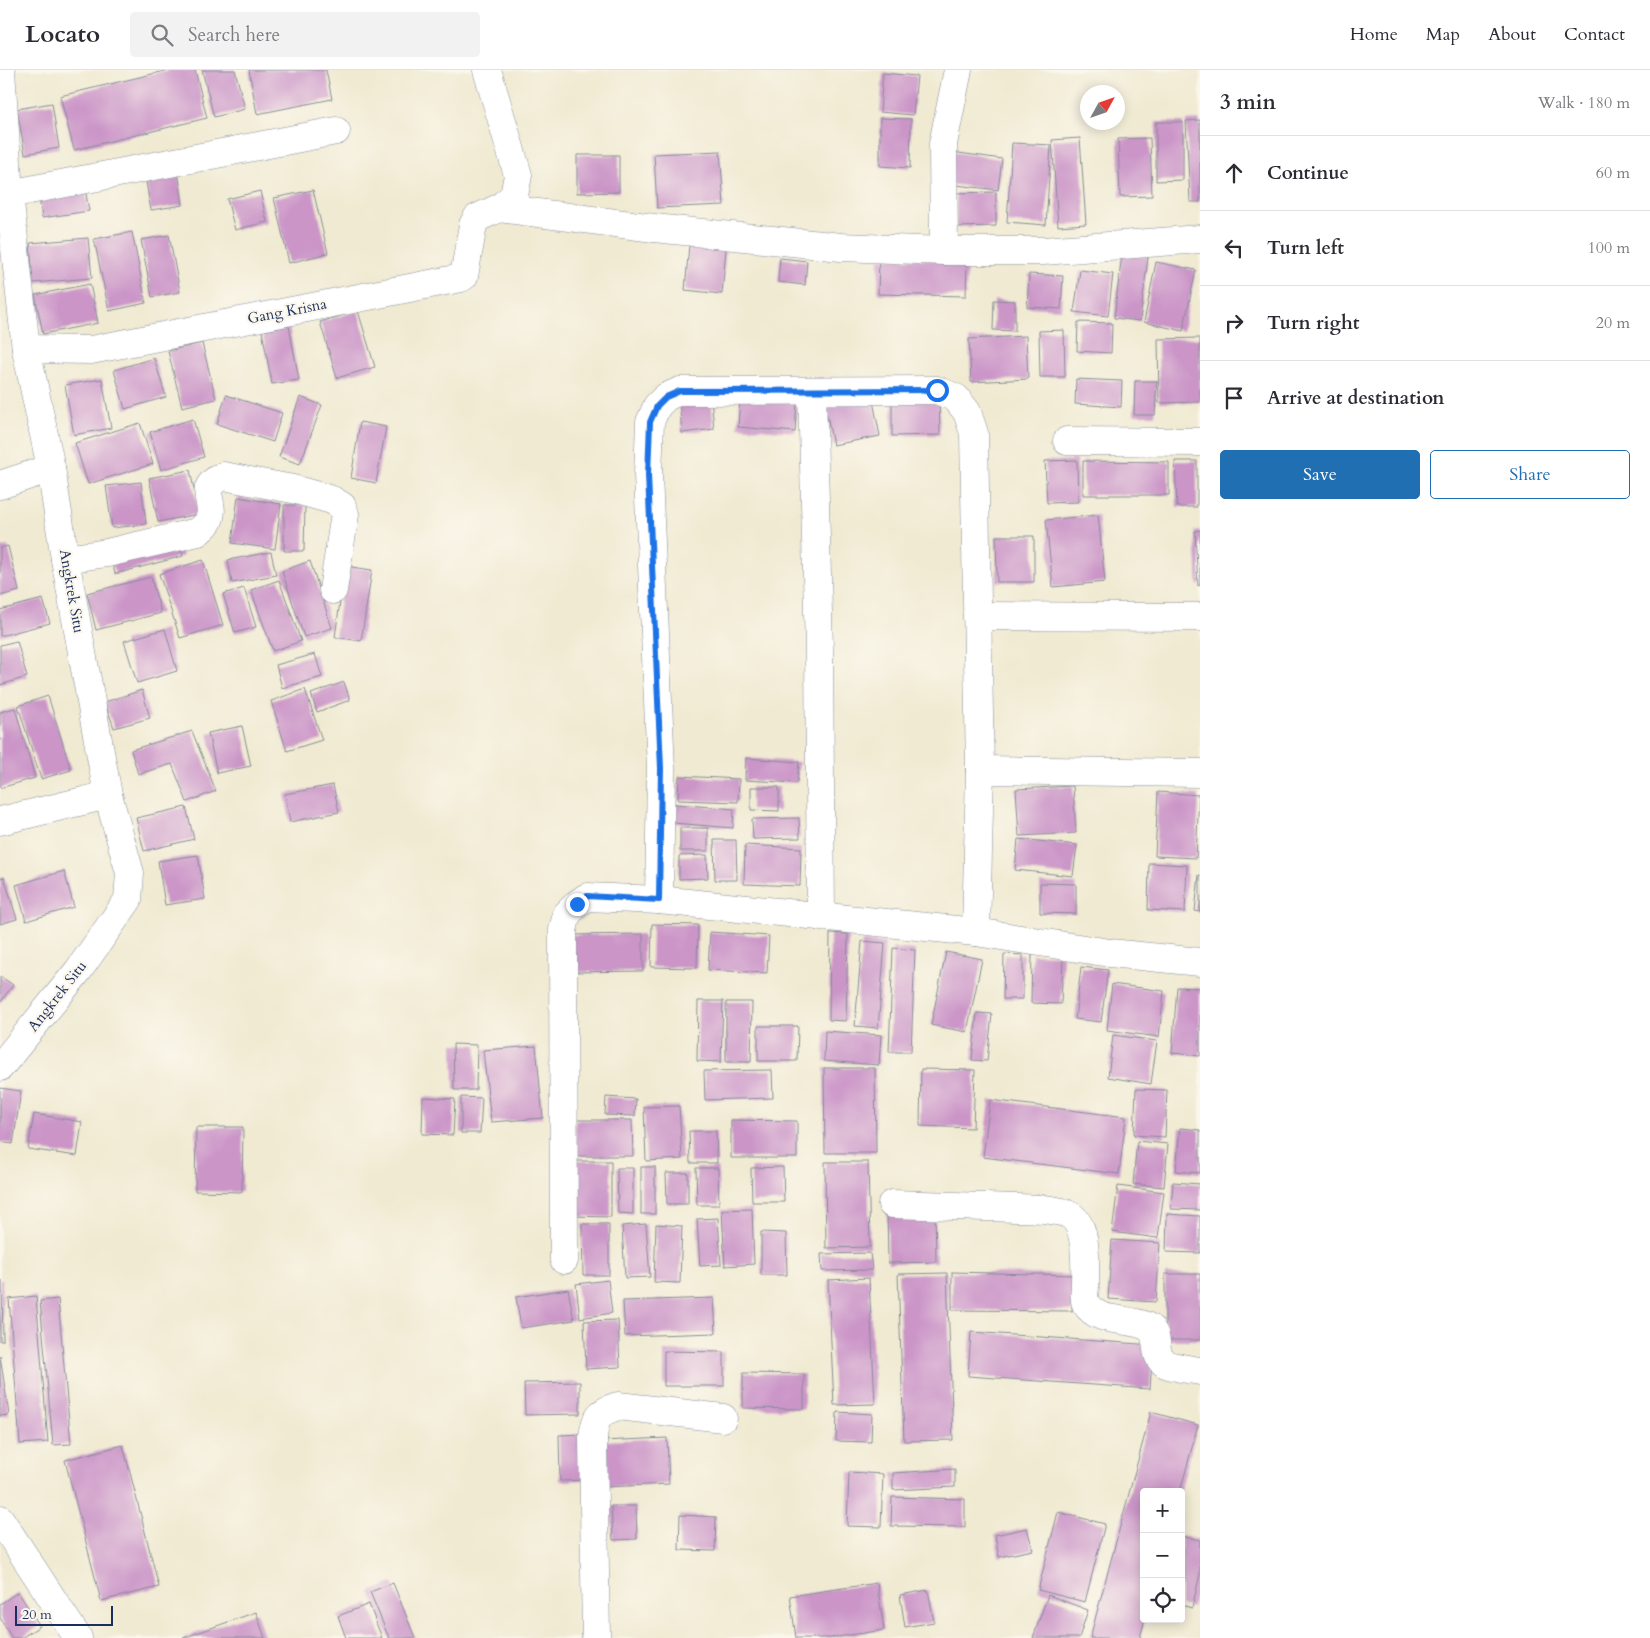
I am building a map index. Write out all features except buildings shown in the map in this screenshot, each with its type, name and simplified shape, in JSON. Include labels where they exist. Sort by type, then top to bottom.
[{"type":"street","name":"Angkrek Situ","points":[[0,1067],[78,971],[128,900],[130,874],[108,795],[65,558],[52,468],[26,349],[9,194],[1,70]]},
{"type":"street","points":[[487,70],[518,175],[514,196],[499,208]]},
{"type":"street","points":[[944,251],[943,144],[958,70]]},
{"type":"street","points":[[9,194],[336,131]]},
{"type":"street","points":[[499,208],[654,228],[842,247],[944,251],[1043,250],[1200,239]]},
{"type":"street","name":"Gang Krisna","points":[[26,349],[91,350],[461,278],[464,276],[473,225],[478,218],[499,208]]},
{"type":"street","points":[[659,900],[661,768],[648,475],[650,422],[657,406],[666,397],[680,391],[937,390],[956,398],[967,412],[974,433],[980,770],[976,932]]},
{"type":"street","points":[[812,391],[819,649],[821,916]]},
{"type":"street","points":[[1066,441],[1200,442]]},
{"type":"street","points":[[0,485],[52,468]]},
{"type":"street","points":[[65,558],[107,553],[198,532],[210,519],[209,486],[213,480],[223,476],[293,489],[332,500],[342,506],[345,514],[333,590]]},
{"type":"street","points":[[977,616],[1200,617]]},
{"type":"street","points":[[980,770],[1200,773]]},
{"type":"street","points":[[0,821],[108,795]]},
{"type":"street","points":[[564,1260],[563,930],[567,914],[587,896],[659,900],[976,932],[1110,953],[1200,962]]},
{"type":"street","points":[[892,1204],[1045,1209],[1068,1214],[1075,1219],[1081,1228],[1086,1256],[1085,1301],[1091,1310],[1099,1316],[1136,1322],[1148,1326],[1156,1337],[1158,1356],[1165,1364],[1200,1371]]},
{"type":"street","points":[[596,1638],[593,1438],[594,1425],[598,1416],[607,1409],[618,1406],[723,1418]]},
{"type":"street","points":[[0,1519],[78,1638]]},
{"type":"route","points":[[577,904],[587,896],[659,900],[661,768],[648,475],[650,422],[657,406],[666,397],[680,391],[937,390]]}]
